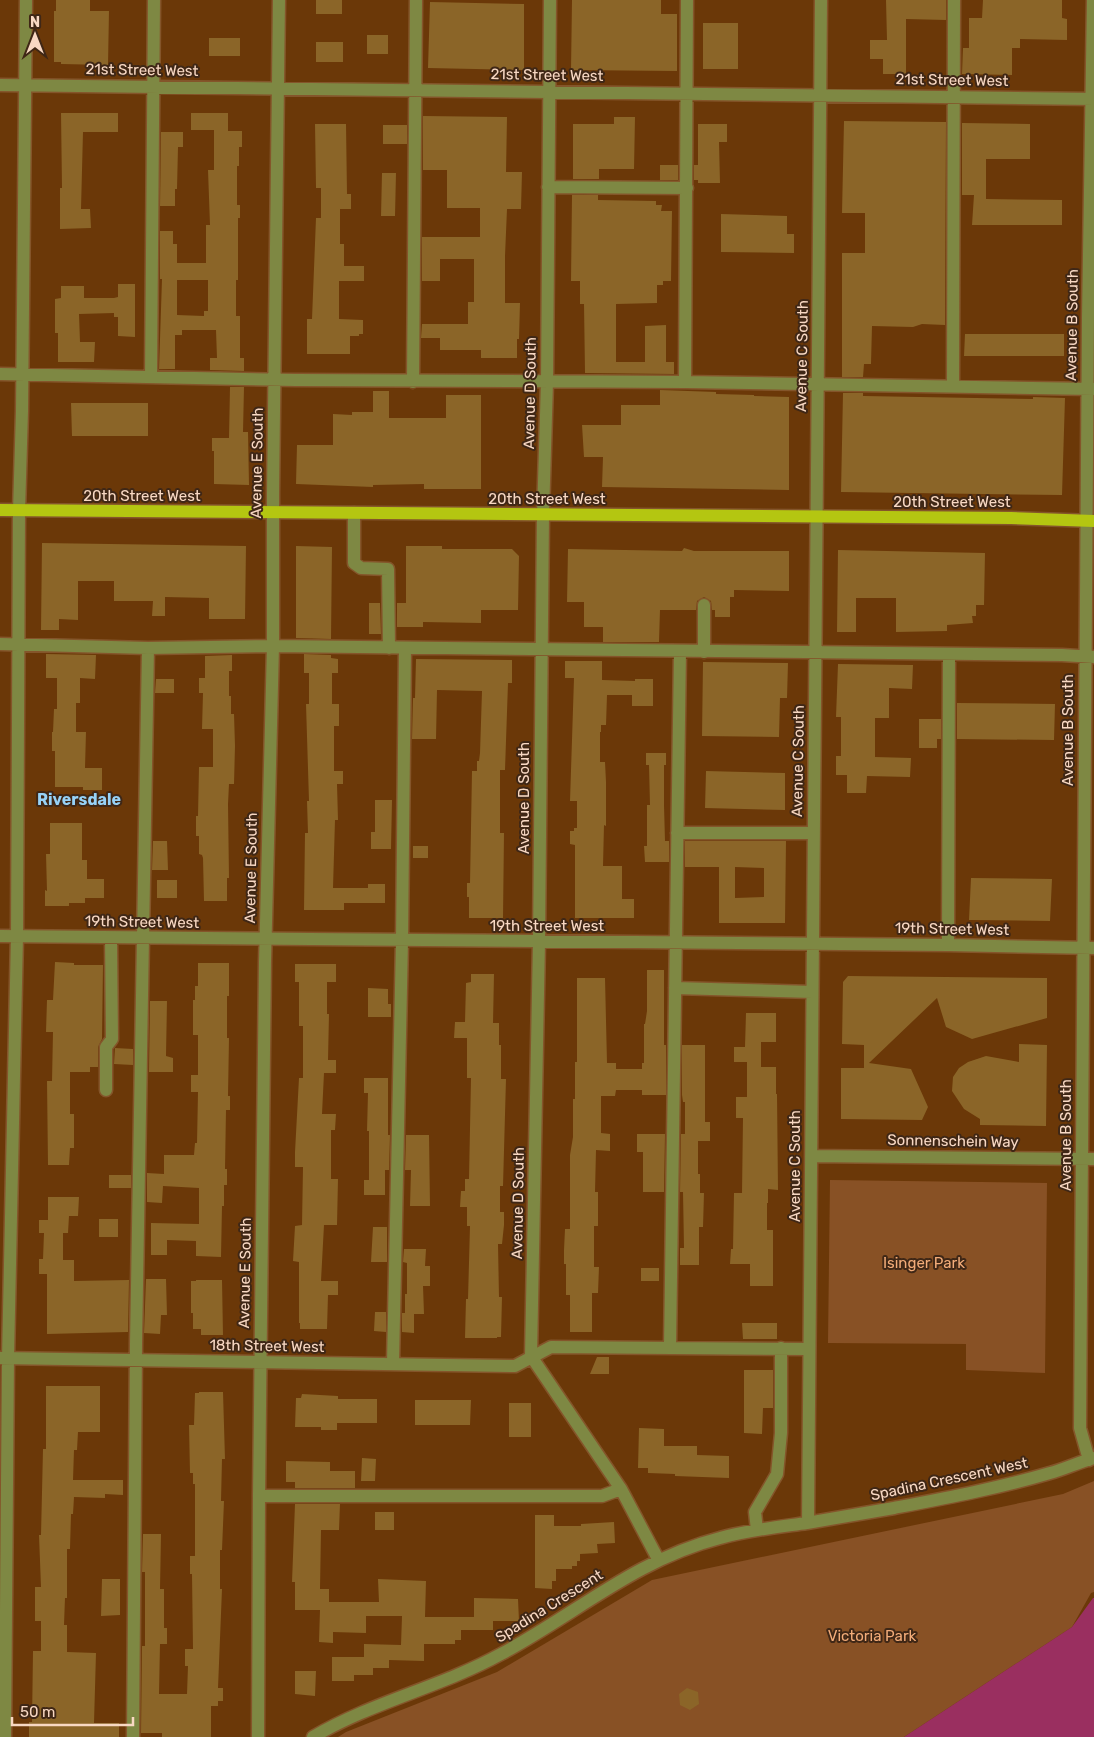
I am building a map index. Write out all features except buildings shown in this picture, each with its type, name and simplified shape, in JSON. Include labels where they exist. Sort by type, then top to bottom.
[{"type":"main road","name":"20th Street West","points":[[0,510],[1011,518],[1091,521]]},
{"type":"street","points":[[5,1737],[4,1358],[17,936],[26,0]]},
{"type":"street","points":[[151,377],[154,0]]},
{"type":"street","name":"Avenue E South","points":[[258,1737],[265,939],[273,646],[272,513],[279,0]]},
{"type":"street","points":[[413,382],[416,0]]},
{"type":"street","name":"Avenue D South","points":[[532,1356],[547,382],[550,0]]},
{"type":"street","points":[[685,382],[687,0]]},
{"type":"street","name":"Avenue C South","points":[[808,1522],[821,0]]},
{"type":"street","points":[[953,386],[954,0]]},
{"type":"street","name":"Avenue B South","points":[[1091,1459],[1080,1428],[1088,1285],[1093,0]]},
{"type":"street","name":"21st Street West","points":[[0,85],[1093,99]]},
{"type":"street","points":[[548,187],[687,188]]},
{"type":"street","points":[[0,374],[413,382],[685,382],[1091,389]]},
{"type":"street","points":[[354,513],[354,563],[360,568],[388,569],[389,648]]},
{"type":"street","points":[[704,606],[704,652]]},
{"type":"street","points":[[0,644],[148,648],[273,646],[1062,655],[1090,657]]},
{"type":"street","points":[[133,1737],[136,1361],[148,648]]},
{"type":"street","points":[[393,1363],[402,941],[404,648]]},
{"type":"street","points":[[670,1347],[680,652]]},
{"type":"street","points":[[948,945],[949,655]]},
{"type":"street","points":[[677,833],[814,833]]},
{"type":"street","name":"19th Street West","points":[[0,936],[1089,948]]},
{"type":"street","points":[[106,1090],[106,1047],[112,1039],[111,938]]},
{"type":"street","points":[[675,988],[812,992]]},
{"type":"street","name":"Sonnenschein Way","points":[[811,1156],[1088,1159]]},
{"type":"street","name":"18th Street West","points":[[4,1358],[515,1366],[551,1347],[809,1349]]},
{"type":"street","points":[[757,1530],[755,1512],[777,1474],[781,1433],[781,1348]]},
{"type":"street","points":[[532,1356],[621,1489],[658,1559]]},
{"type":"street","name":"Spadina Crescent West","points":[[808,1522],[893,1508],[1000,1486],[1052,1473],[1091,1459]]},
{"type":"street","points":[[259,1496],[602,1496],[621,1489]]},
{"type":"street","name":"Spadina Crescent","points":[[313,1737],[337,1722],[464,1672],[501,1655],[627,1576],[658,1559],[719,1538],[808,1522]]},
{"type":"green space","name":"Isinger Park","points":[[830,1180],[1047,1183],[1045,1373],[966,1370],[966,1344],[828,1343]]},
{"type":"green space","name":"Victoria Park","points":[[1094,1481],[1094,1592],[1091,1593],[1072,1627],[904,1737],[338,1737],[346,1732],[497,1672],[652,1580],[1063,1494]]},
{"type":"shaded area","points":[[1093,1598],[1094,1737],[904,1737],[1072,1627]]},
{"type":"district","name":"Riversdale","points":[[79,799]]}]
